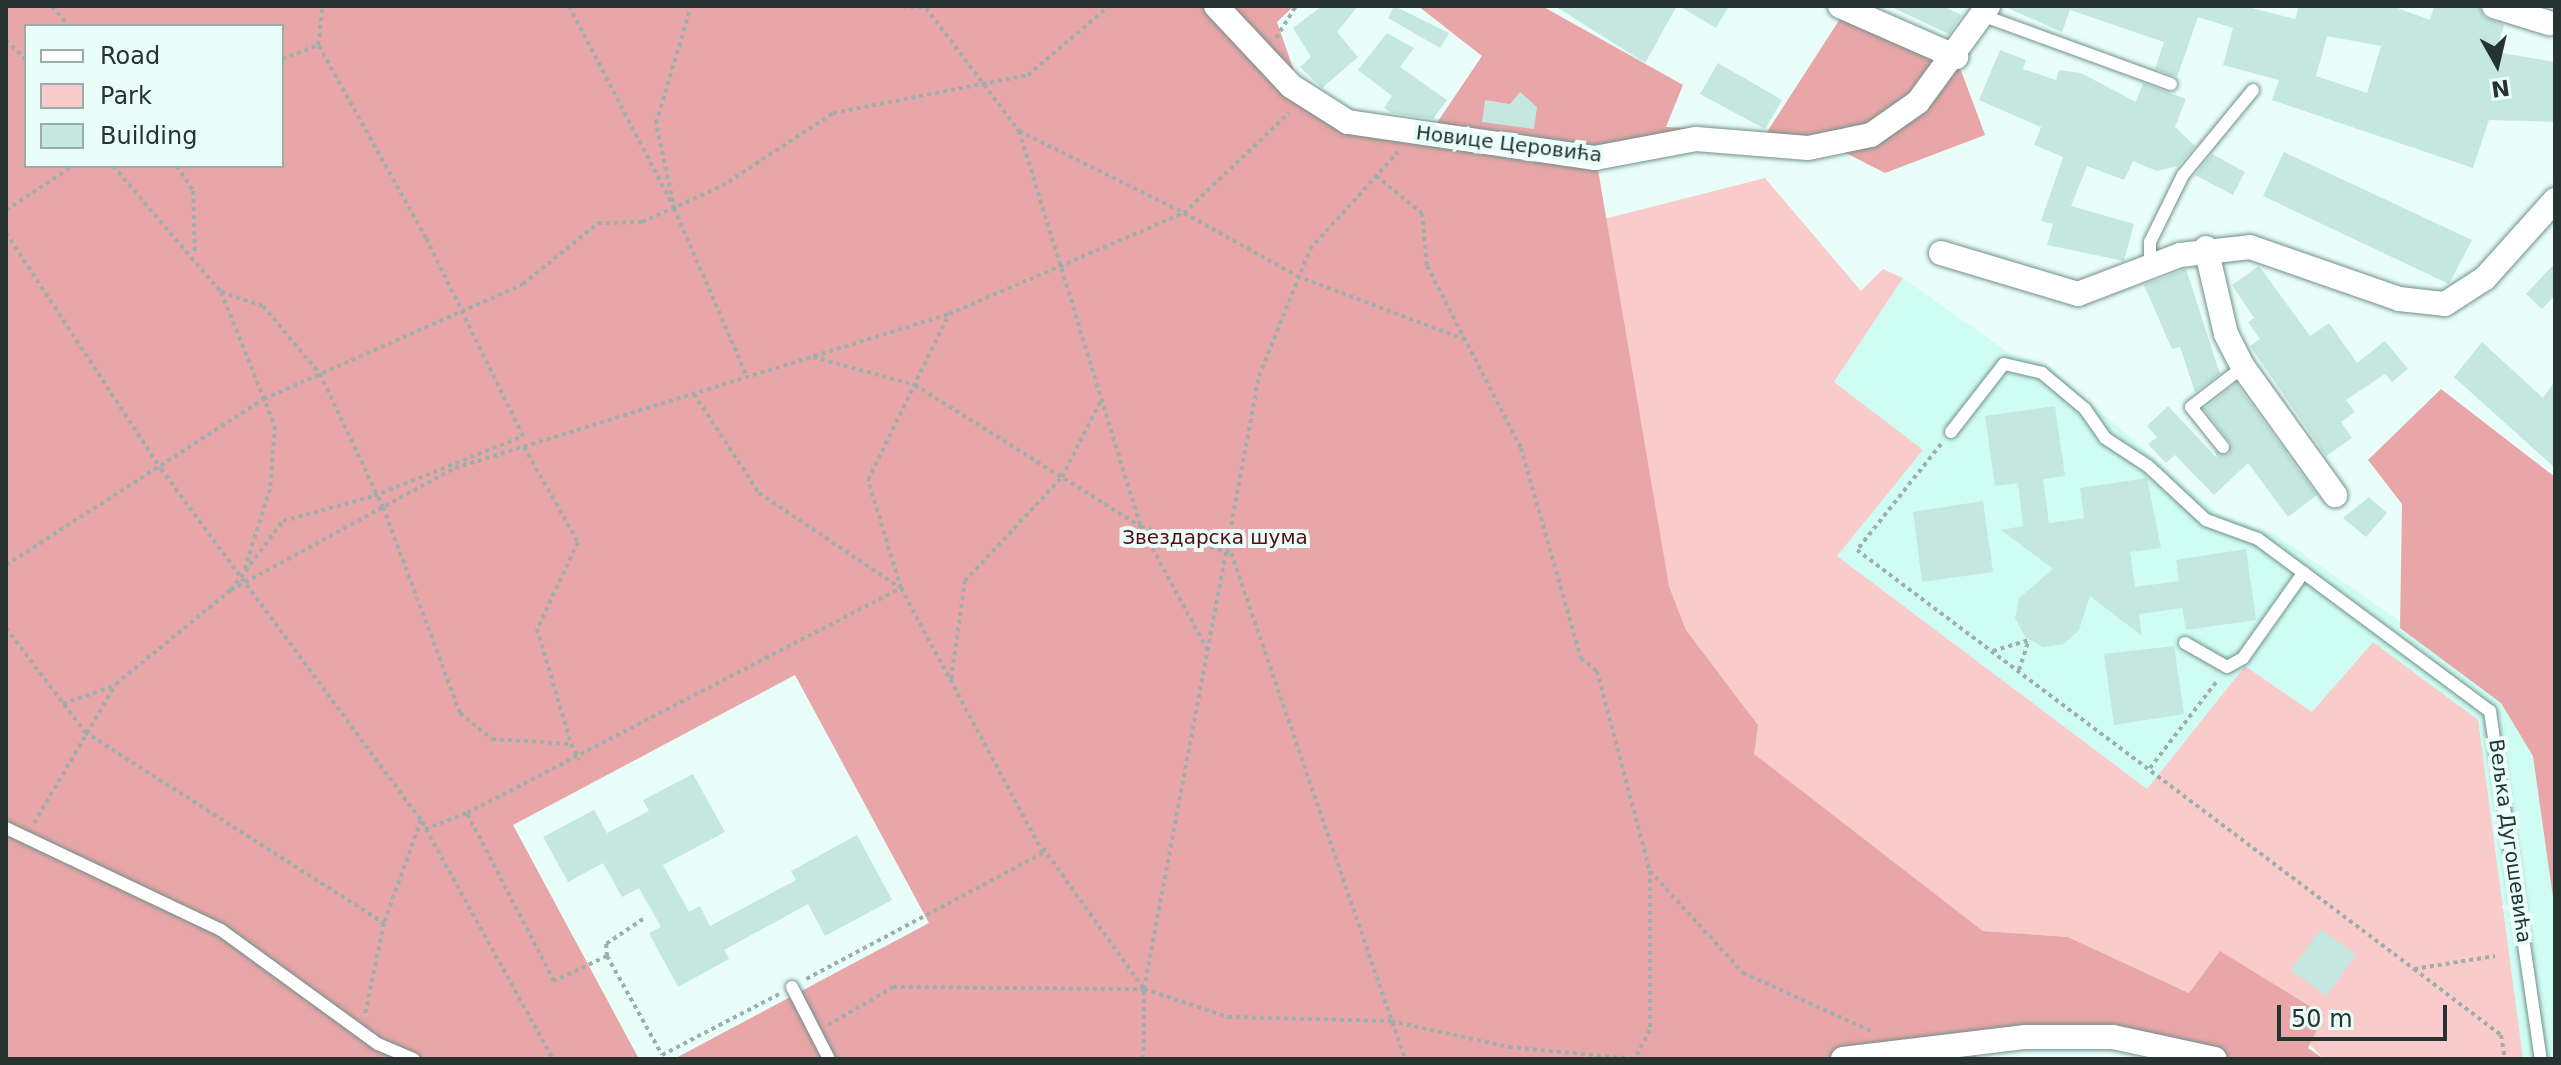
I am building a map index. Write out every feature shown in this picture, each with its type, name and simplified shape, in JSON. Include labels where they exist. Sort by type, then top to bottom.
[{"type":"street","name":"Новице Церовића","points":[[1216,6],[1291,86],[1348,122],[1595,158],[1707,138],[1832,146],[1871,135],[1907,113],[1956,57],[1986,11]]},
{"type":"street","points":[[1840,6],[1956,57]]},
{"type":"street","points":[[2494,6],[2549,23]]},
{"type":"street","points":[[1941,253],[2078,294],[2150,265],[2206,248],[2279,252],[2399,299],[2445,304],[2485,278],[2555,200]]},
{"type":"street","points":[[2206,248],[2226,334],[2243,367],[2335,495]]},
{"type":"street","points":[[1843,1059],[2026,1037],[2113,1037],[2215,1059]]},
{"type":"lane","points":[[1986,11],[2171,84]]},
{"type":"lane","points":[[2150,265],[2150,242],[2183,175],[2253,90]]},
{"type":"lane","name":"Вељка Дугошевића","points":[[1951,432],[2004,364],[2042,373],[2085,409],[2105,438],[2148,466],[2206,520],[2258,539],[2490,711],[2541,1059]]},
{"type":"lane","points":[[2223,447],[2191,407],[2243,367]]},
{"type":"lane","points":[[2185,643],[2227,667],[2243,658],[2304,572]]},
{"type":"lane","points":[[6,828],[221,930],[361,1031],[414,1059]]},
{"type":"lane","points":[[792,987],[829,1059]]},
{"type":"path","points":[[52,6],[66,24]]},
{"type":"path","points":[[231,590],[283,521],[374,496],[523,436],[461,310],[318,45],[323,6]]},
{"type":"path","points":[[569,6],[674,208],[747,377]]},
{"type":"path","points":[[674,208],[656,123],[691,6]]},
{"type":"path","points":[[902,6],[927,7],[1019,131],[1064,267],[1141,527],[1210,655]]},
{"type":"path","points":[[6,565],[161,469],[264,399],[523,284],[598,223],[642,222],[722,186],[833,113],[1028,75],[1109,6]]},
{"type":"path","points":[[1264,57],[1296,6]]},
{"type":"path","points":[[6,40],[24,57]]},
{"type":"path","points":[[284,58],[318,45]]},
{"type":"path","points":[[27,836],[85,732],[116,684],[231,590],[455,468],[949,314],[1184,213],[1289,118],[1291,86]]},
{"type":"path","points":[[1019,131],[1184,213],[1297,276],[1467,340]]},
{"type":"path","points":[[1143,1059],[1144,989],[1231,553],[1259,376],[1310,249],[1415,132]]},
{"type":"path","points":[[6,210],[70,168]]},
{"type":"path","points":[[115,168],[195,254],[221,292],[264,399],[277,455],[243,574]]},
{"type":"path","points":[[178,168],[193,191],[195,254]]},
{"type":"path","points":[[815,1032],[893,987],[1144,989],[1228,1017],[1391,1021],[1509,1047],[1636,1058],[1650,1030],[1650,871],[1597,671],[1581,658],[1521,448],[1427,266],[1422,213],[1376,176]]},
{"type":"path","points":[[6,233],[161,469],[243,574],[421,820],[553,1059]]},
{"type":"path","points":[[221,292],[263,306],[320,374],[374,496],[383,507],[460,713],[492,739],[571,744]]},
{"type":"path","points":[[643,919],[606,944],[607,956],[662,1055],[1043,853],[901,588],[868,480],[949,314]]},
{"type":"path","points":[[812,357],[915,385],[1141,527],[1231,553]]},
{"type":"path","points":[[694,394],[759,493],[901,588]]},
{"type":"path","points":[[951,681],[965,581],[1062,477],[1102,398]]},
{"type":"path","points":[[1951,432],[1857,550],[2501,1035],[2505,1059]]},
{"type":"path","points":[[523,447],[578,542],[537,629],[571,744],[579,760]]},
{"type":"path","points":[[1231,553],[1405,1059]]},
{"type":"path","points":[[425,829],[467,813],[579,760],[901,588]]},
{"type":"path","points":[[6,628],[85,732],[384,923]]},
{"type":"path","points":[[1993,651],[2029,640],[2019,670]]},
{"type":"path","points":[[2150,768],[2227,667]]},
{"type":"path","points":[[63,704],[116,684]]},
{"type":"path","points":[[467,813],[554,981],[607,956]]},
{"type":"path","points":[[361,1031],[384,923],[421,820]]},
{"type":"path","points":[[1033,834],[1144,989]]},
{"type":"path","points":[[1650,871],[1743,973],[1871,1031],[1891,1053]]},
{"type":"path","points":[[2414,969],[2495,956]]},
{"type":"shaded area","points":[[1903,278],[2009,353],[2047,365],[2218,514],[2274,534],[2531,712],[2555,914],[2555,1059],[2345,1059],[1864,669],[1826,509],[1834,382]]},
{"type":"green space","name":"Звездарска шума","points":[[6,6],[1294,6],[1277,22],[1303,97],[1430,133],[1482,56],[1418,6],[1542,6],[1683,85],[1666,127],[1767,132],[1845,11],[1956,57],[1985,135],[1885,173],[1832,146],[1712,138],[1596,158],[1669,586],[1686,630],[1758,725],[1754,754],[1983,931],[2068,937],[2189,993],[2220,951],[2324,1015],[2308,1048],[2324,1059],[2172,1059],[2171,1046],[1974,1044],[1977,1059],[674,1059],[929,923],[795,675],[513,825],[639,1059],[6,1059]]},
{"type":"green space","points":[[1765,178],[1861,291],[1883,269],[1903,278],[1834,382],[1923,450],[1837,556],[2147,789],[2245,666],[2312,712],[2373,642],[2478,720],[2523,1059],[2324,1059],[2220,952],[2189,993],[2068,937],[1983,931],[1753,754],[1758,725],[1686,630],[1669,586],[1600,220]]},
{"type":"green space","points":[[2441,389],[2555,477],[2555,912],[2533,756],[2501,703],[2400,628],[2402,504],[2368,460]]},
{"type":"building","points":[[1322,6],[1358,6],[1337,32],[1358,57],[1322,88],[1300,67],[1311,57],[1293,28]]},
{"type":"building","points":[[1394,6],[1449,33],[1440,48],[1388,18]]},
{"type":"building","points":[[1555,6],[1677,6],[1645,63]]},
{"type":"building","points":[[1679,6],[1729,6],[1716,28]]},
{"type":"building","points":[[1889,6],[1942,6],[1962,15],[1949,34]]},
{"type":"building","points":[[2003,6],[2244,6],[2295,19],[2299,6],[2392,6],[2430,20],[2434,6],[2479,6],[2484,17],[2504,25],[2496,52],[2555,62],[2555,122],[2489,120],[2473,168],[2272,100],[2279,80],[2223,65],[2233,28],[2198,17],[2177,77],[2155,69],[2164,42],[2070,10],[2062,32]],"holes":[[[2327,36],[2381,46],[2367,93],[2316,76]]]},
{"type":"building","points":[[1387,33],[1414,48],[1400,67],[1447,100],[1433,119],[1392,113],[1384,108],[1392,96],[1358,70]]},
{"type":"building","points":[[2000,50],[2026,60],[2023,69],[2056,80],[2059,70],[2081,73],[2136,102],[2143,83],[2186,99],[2175,127],[2195,146],[2178,166],[2157,171],[2133,161],[2124,180],[2087,166],[2071,206],[2134,224],[2124,261],[2047,245],[2053,224],[2041,221],[2063,157],[2034,145],[2041,127],[1979,100]]},
{"type":"building","points":[[1718,63],[1782,100],[1765,129],[1700,94]]},
{"type":"building","points":[[1520,92],[1537,107],[1534,129],[1482,122],[1485,100],[1510,104]]},
{"type":"building","points":[[2284,152],[2472,240],[2449,284],[2263,196]]},
{"type":"building","points":[[2212,154],[2245,172],[2233,195],[2195,175]]},
{"type":"building","points":[[2555,263],[2555,295],[2542,309],[2526,294]]},
{"type":"building","points":[[2259,266],[2310,336],[2329,323],[2357,363],[2385,341],[2408,369],[2392,382],[2385,374],[2346,400],[2355,412],[2341,422],[2352,438],[2326,456],[2250,346],[2260,339],[2248,322],[2254,318],[2232,285]]},
{"type":"building","points":[[2186,269],[2220,374],[2195,392],[2180,347],[2172,349],[2144,285]]},
{"type":"building","points":[[2482,342],[2543,398],[2555,381],[2555,468],[2454,377]]},
{"type":"building","points":[[2236,383],[2317,495],[2288,517],[2248,463],[2214,495],[2175,455],[2166,463],[2148,444],[2157,437],[2147,426],[2168,406],[2217,458],[2215,451],[2228,454],[2230,442],[2204,409]]},
{"type":"building","points":[[2055,406],[2065,476],[2043,479],[2049,523],[2084,518],[2080,488],[2147,478],[2161,548],[2130,552],[2135,587],[2179,581],[2176,560],[2246,549],[2256,620],[2186,630],[2182,608],[2139,614],[2142,636],[2090,596],[2079,630],[2064,644],[2043,647],[2025,637],[2015,618],[2019,598],[2053,569],[2001,530],[2023,526],[2018,483],[1995,486],[1985,416]]},
{"type":"building","points":[[2369,497],[2387,513],[2366,537],[2343,518]]},
{"type":"building","points":[[1983,501],[1993,572],[1922,582],[1913,512]]},
{"type":"building","points":[[2174,646],[2184,714],[2114,725],[2104,654]]},
{"type":"building","points":[[693,774],[725,832],[663,865],[689,912],[700,906],[710,926],[796,880],[791,871],[857,835],[892,900],[825,936],[808,904],[724,950],[729,959],[678,987],[649,933],[661,927],[639,888],[622,897],[603,863],[568,882],[543,837],[594,810],[607,833],[649,811],[643,800]]},
{"type":"building","points":[[2321,929],[2356,955],[2326,996],[2291,970]]}]
